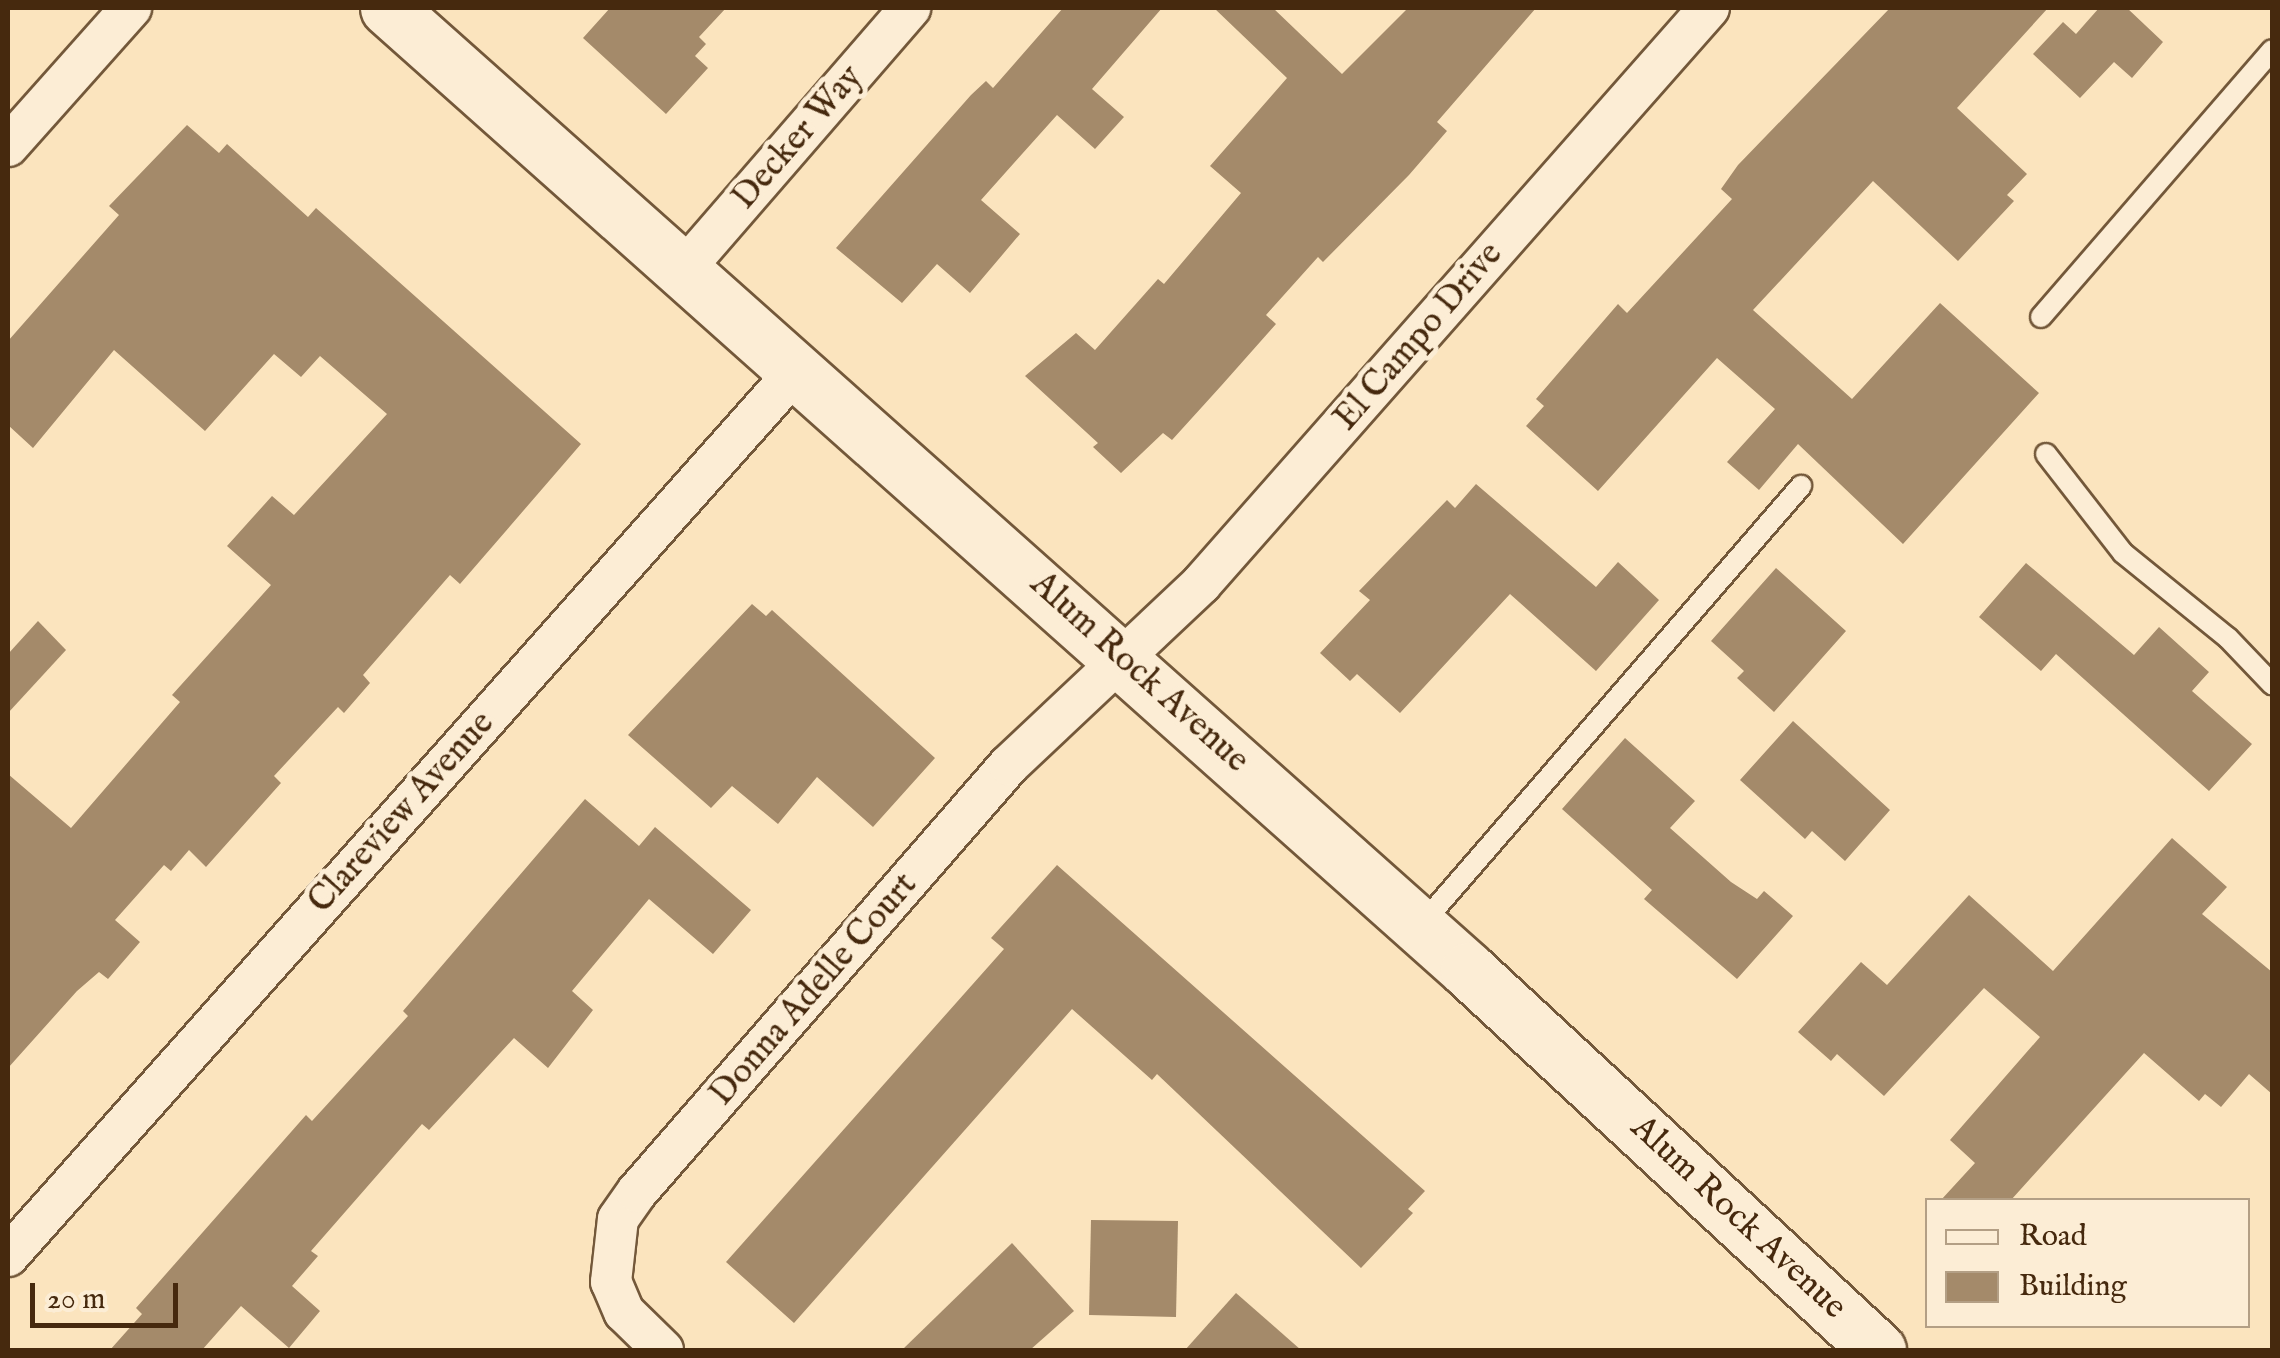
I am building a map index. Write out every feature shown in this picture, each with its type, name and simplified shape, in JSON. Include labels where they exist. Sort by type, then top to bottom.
[{"type":"main road","name":"Alum Rock Avenue","points":[[388,8],[685,268],[1420,926],[1733,1209],[1878,1350]]},
{"type":"street","points":[[8,146],[131,8]]},
{"type":"street","name":"Decker Way","points":[[685,268],[910,8]]},
{"type":"street","name":"El Campo Drive","points":[[1122,659],[1201,584],[1709,8]]},
{"type":"street","name":"Clareview Avenue","points":[[8,1256],[796,371]]},
{"type":"street","name":"Donna Adelle Court","points":[[663,1350],[624,1312],[611,1282],[618,1218],[1010,766],[1122,659]]},
{"type":"lane","points":[[2041,316],[2272,50]]},
{"type":"lane","points":[[2046,454],[2122,552],[2228,638],[2272,684]]},
{"type":"lane","points":[[1420,926],[1800,486]]},
{"type":"building","points":[[610,8],[726,8],[699,37],[706,44],[695,56],[708,68],[666,114],[583,38]]},
{"type":"building","points":[[1063,8],[1162,8],[1092,89],[1124,117],[1095,149],[1057,115],[981,200],[1020,234],[970,293],[937,264],[902,303],[836,248],[971,95],[986,81],[993,88]]},
{"type":"building","points":[[1214,8],[1273,8],[1342,74],[1408,8],[1536,8],[1437,122],[1447,131],[1409,175],[1323,262],[1318,257],[1266,315],[1276,324],[1221,386],[1172,440],[1163,433],[1121,473],[1093,447],[1098,443],[1025,376],[1076,333],[1095,350],[1158,279],[1164,284],[1241,193],[1210,166],[1287,78]]},
{"type":"building","points":[[1890,8],[2048,8],[1957,108],[2027,174],[2007,195],[2014,201],[1958,261],[1873,181],[1753,310],[1852,399],[1940,303],[2039,393],[1903,544],[1798,444],[1759,490],[1727,462],[1775,409],[1717,358],[1598,491],[1526,426],[1544,406],[1536,399],[1618,304],[1627,313],[1732,199],[1721,189],[1738,165]]},
{"type":"building","points":[[2099,8],[2127,8],[2163,42],[2132,78],[2114,62],[2080,98],[2033,54],[2063,22],[2076,34]]},
{"type":"building","points":[[187,125],[219,153],[227,144],[308,217],[316,208],[581,444],[460,584],[450,575],[363,675],[370,683],[344,713],[338,707],[274,776],[281,783],[206,867],[189,850],[171,871],[164,865],[115,920],[140,942],[108,979],[99,972],[77,991],[8,1068],[8,774],[71,828],[180,702],[172,695],[271,585],[227,546],[272,496],[294,515],[387,414],[320,356],[301,377],[274,354],[205,431],[114,350],[33,448],[8,425],[8,341],[119,215],[109,206]]},
{"type":"building","points":[[1476,484],[1596,587],[1618,562],[1659,600],[1596,671],[1510,594],[1400,713],[1357,674],[1350,681],[1320,653],[1370,600],[1359,591],[1447,500],[1455,508]]},
{"type":"building","points":[[2026,563],[2134,655],[2159,627],[2209,672],[2192,691],[2252,744],[2209,791],[2056,654],[2041,671],[1979,617]]},
{"type":"building","points":[[1776,568],[1846,631],[1774,712],[1737,678],[1744,671],[1711,641]]},
{"type":"building","points":[[752,604],[766,616],[772,610],[935,758],[873,827],[817,777],[778,824],[732,786],[711,808],[628,735]]},
{"type":"building","points":[[38,621],[66,650],[8,713],[8,654]]},
{"type":"building","points":[[1793,721],[1890,810],[1845,861],[1812,831],[1805,839],[1740,780]]},
{"type":"building","points":[[1625,738],[1695,801],[1670,828],[1731,882],[1757,899],[1764,891],[1793,916],[1737,979],[1644,899],[1652,890],[1562,809]]},
{"type":"building","points":[[585,799],[639,846],[655,827],[751,910],[713,954],[649,899],[572,991],[593,1010],[548,1068],[514,1038],[429,1130],[422,1124],[311,1251],[318,1256],[292,1286],[320,1311],[289,1348],[241,1306],[202,1350],[110,1350],[142,1314],[136,1308],[306,1115],[312,1121],[408,1016],[403,1011]]},
{"type":"building","points":[[2172,838],[2227,887],[2202,914],[2272,972],[2272,1094],[2249,1074],[2221,1107],[2205,1094],[2199,1101],[2144,1053],[2013,1198],[1943,1198],[1975,1163],[1950,1140],[2040,1037],[1984,988],[1884,1096],[1837,1054],[1831,1061],[1798,1032],[1861,962],[1887,985],[1969,895],[2053,971]]},
{"type":"building","points":[[1057,865],[1425,1191],[1408,1209],[1413,1213],[1361,1268],[1157,1074],[1152,1080],[1072,1009],[794,1323],[726,1262],[1004,949],[991,938]]},
{"type":"building","points":[[1091,1220],[1178,1221],[1176,1317],[1089,1315]]},
{"type":"building","points":[[1012,1243],[1074,1311],[1030,1350],[902,1350]]},
{"type":"building","points":[[1236,1293],[1301,1350],[1185,1350]]}]
